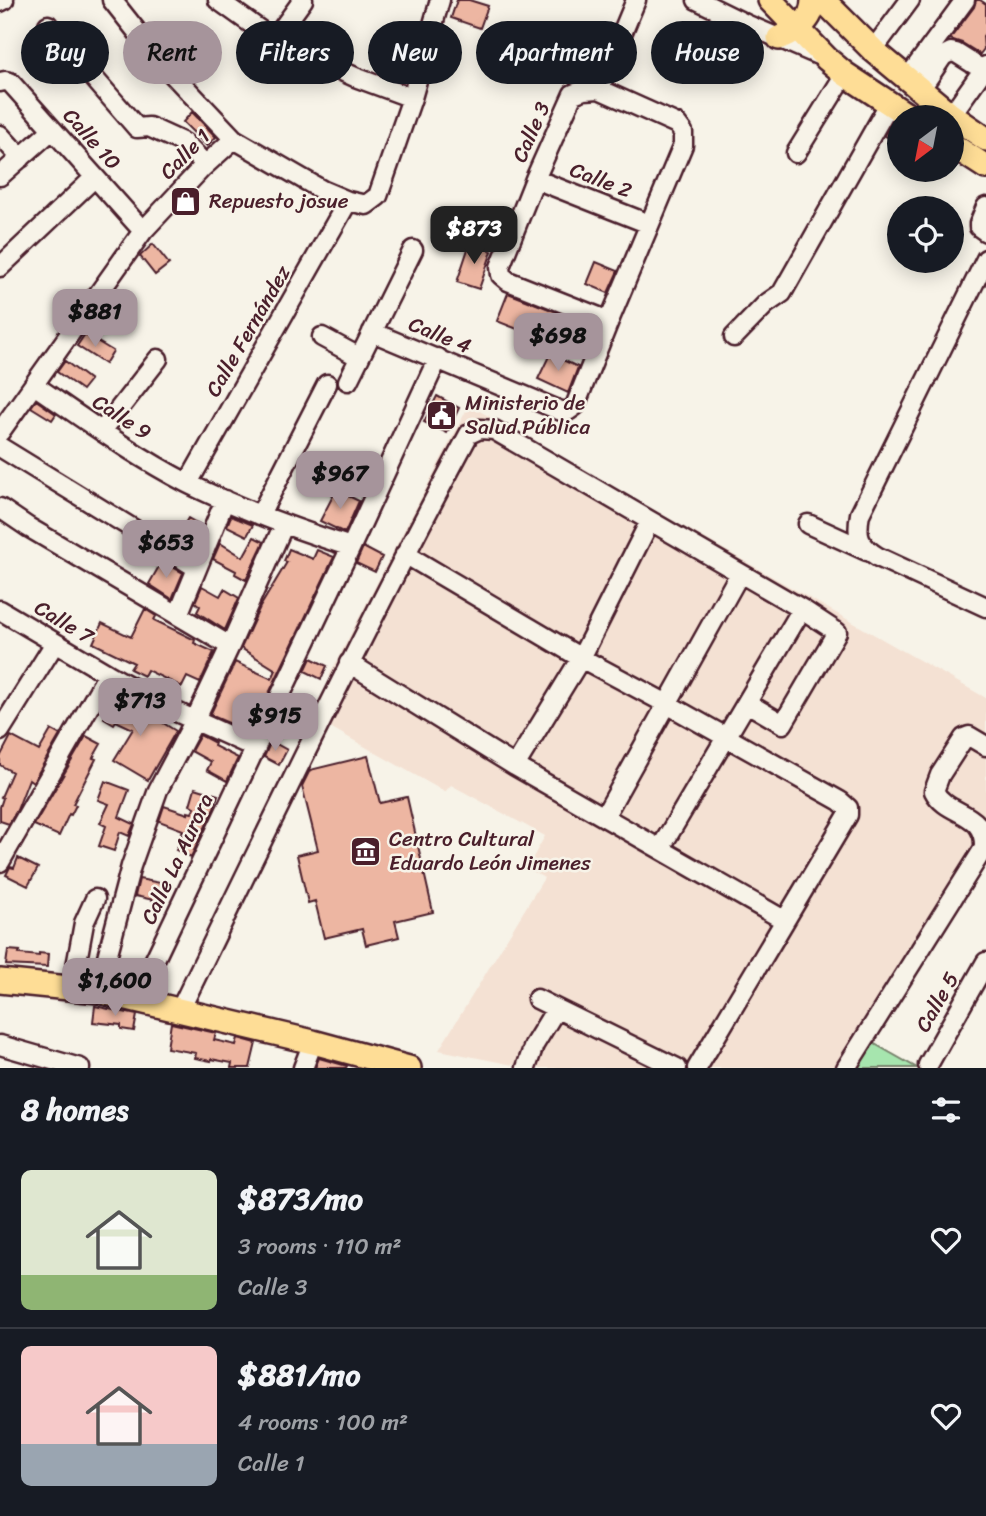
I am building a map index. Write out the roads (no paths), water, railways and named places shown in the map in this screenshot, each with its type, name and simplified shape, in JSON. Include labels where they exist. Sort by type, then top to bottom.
[{"type":"main road","points":[[770,0],[789,33],[889,104]]},
{"type":"main road","points":[[789,33],[806,22],[813,10],[813,0]]},
{"type":"main road","points":[[822,0],[873,50],[939,105]]},
{"type":"main road","points":[[964,124],[986,139]]},
{"type":"main road","points":[[964,153],[986,167]]},
{"type":"main road","points":[[0,981],[98,991],[136,999],[409,1068]]},
{"type":"street","points":[[112,0],[161,62],[234,139]]},
{"type":"street","points":[[218,0],[247,21]]},
{"type":"street","points":[[288,21],[303,0]]},
{"type":"street","points":[[348,201],[366,205],[378,196],[412,98],[440,0]]},
{"type":"street","points":[[609,321],[683,145],[683,132],[677,124],[599,89],[636,0]]},
{"type":"street","points":[[697,0],[748,25],[789,33]]},
{"type":"street","points":[[873,50],[910,0]]},
{"type":"street","points":[[914,84],[965,0]]},
{"type":"street","points":[[914,84],[943,56],[951,52],[984,68],[958,105]]},
{"type":"street","points":[[796,153],[845,74]]},
{"type":"street","points":[[354,77],[412,98]]},
{"type":"street","name":"Calle 10","points":[[2,81],[10,82],[143,231]]},
{"type":"street","points":[[98,84],[136,128],[149,127],[184,143],[205,164]]},
{"type":"street","name":"Calle 3","points":[[599,89],[573,94],[500,267],[501,275],[508,281],[609,321]]},
{"type":"street","points":[[734,337],[766,304],[782,293],[889,104]]},
{"type":"street","points":[[0,176],[52,130]]},
{"type":"street","points":[[0,135],[21,158]]},
{"type":"street","name":"Calle 1","points":[[0,432],[143,231],[205,164],[234,139],[322,190],[348,201]]},
{"type":"street","points":[[0,267],[95,177]]},
{"type":"street","name":"Calle 2","points":[[535,179],[649,224]]},
{"type":"street","name":"Calle Fernández","points":[[188,483],[348,201]]},
{"type":"street","points":[[986,207],[979,227],[986,232]]},
{"type":"street","points":[[348,381],[413,250]]},
{"type":"street","points":[[863,545],[858,527],[860,514],[986,259]]},
{"type":"street","name":"Calle 4","points":[[372,332],[561,411],[568,411],[575,406],[609,321]]},
{"type":"street","points":[[322,337],[359,357]]},
{"type":"street","points":[[102,432],[158,359]]},
{"type":"street","name":"Calle La Aurora","points":[[136,999],[438,359]]},
{"type":"street","points":[[260,515],[327,384]]},
{"type":"street","name":"Calle 9","points":[[34,385],[152,463],[225,500]]},
{"type":"street","points":[[180,1010],[349,663],[469,434],[480,429],[494,430],[803,609],[837,632],[783,724],[747,703]]},
{"type":"street","points":[[0,447],[197,568]]},
{"type":"street","points":[[178,615],[225,500],[351,547]]},
{"type":"street","points":[[0,508],[27,527],[230,646]]},
{"type":"street","points":[[515,766],[581,658],[650,521]]},
{"type":"street","points":[[98,991],[131,866],[153,802],[230,646],[284,524]]},
{"type":"street","points":[[808,524],[863,545],[878,557],[986,607]]},
{"type":"street","points":[[405,554],[581,658],[840,801],[848,808],[848,815],[697,1068]]},
{"type":"street","points":[[604,817],[740,573]]},
{"type":"street","points":[[660,849],[803,609]]},
{"type":"street","name":"Calle 7","points":[[0,610],[172,710],[256,748]]},
{"type":"street","points":[[0,730],[55,643]]},
{"type":"street","points":[[349,663],[515,766],[784,920]]},
{"type":"street","points":[[0,862],[108,674]]},
{"type":"street","points":[[846,1068],[984,848],[982,819],[937,798],[934,791],[940,775],[964,738],[969,736],[986,746]]},
{"type":"street","points":[[72,988],[84,923],[95,900]]},
{"type":"street","name":"Calle 5","points":[[928,1065],[986,962]]},
{"type":"street","points":[[537,999],[677,1068]]},
{"type":"street","points":[[526,1068],[534,1045],[556,1009]]},
{"type":"street","points":[[303,1068],[313,1042]]},
{"type":"street","points":[[0,1045],[41,1063],[80,1068]]},
{"type":"place","name":"Repuesto josue","points":[[186,201]]},
{"type":"place","name":"Ministerio de Salud Pública","points":[[442,415]]},
{"type":"place","name":"Centro Cultural Eduardo León Jimenes","points":[[366,851]]}]
